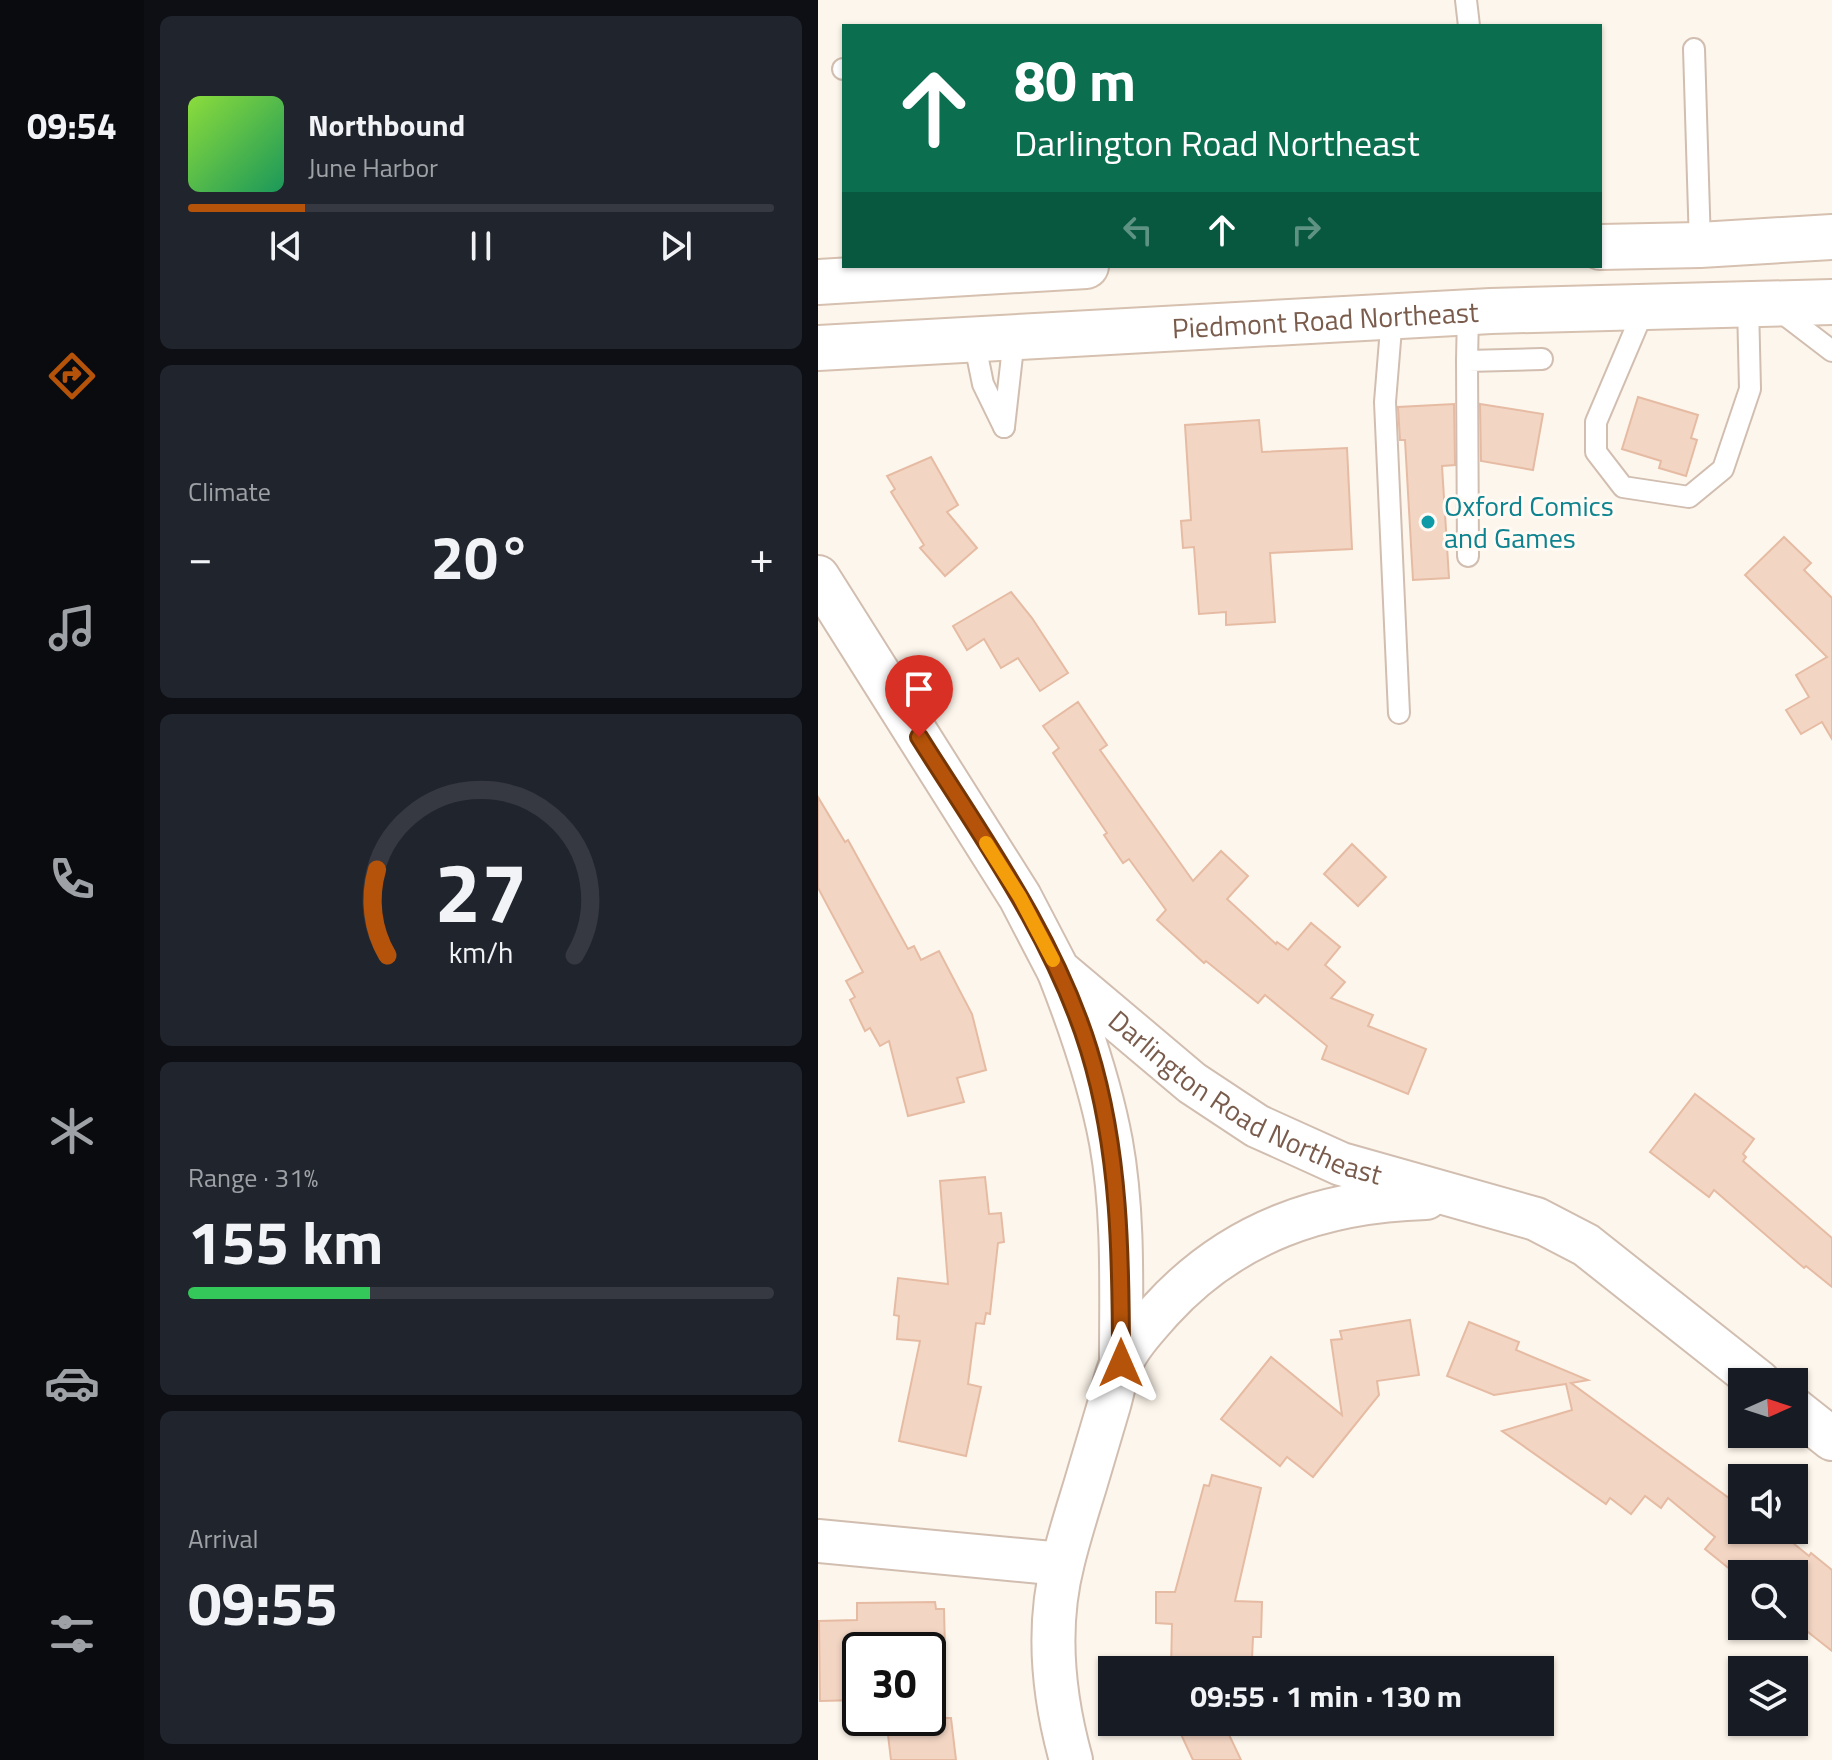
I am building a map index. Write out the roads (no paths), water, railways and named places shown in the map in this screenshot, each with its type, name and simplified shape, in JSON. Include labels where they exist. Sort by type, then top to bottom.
[{"type":"main road","points":[[1602,247],[1832,237]]},
{"type":"main road","points":[[818,282],[929,270],[1008,268]]},
{"type":"main road","name":"Piedmont Road Northeast","points":[[818,348],[1468,312],[1832,302]]},
{"type":"street","name":"Darlington Road Northeast","points":[[818,577],[1020,897],[1058,970],[1192,1083],[1257,1126],[1341,1164],[1536,1219],[1586,1245],[1741,1368]]},
{"type":"street","points":[[1058,970],[1089,1050],[1111,1144],[1121,1251],[1121,1363],[1062,1564],[1054,1608],[1053,1652],[1059,1716],[1071,1760]]},
{"type":"street","points":[[1121,1363],[1148,1324],[1180,1289],[1217,1260],[1263,1233],[1306,1215],[1352,1204],[1460,1197]]},
{"type":"street","points":[[1808,1420],[1832,1439]]},
{"type":"street","points":[[818,1541],[1062,1564]]},
{"type":"lane","points":[[1466,0],[1469,24]]},
{"type":"lane","points":[[1694,49],[1700,245]]},
{"type":"lane","points":[[1645,307],[1596,422],[1596,452],[1623,487],[1689,497],[1723,469],[1750,389],[1759,304],[1832,351]]},
{"type":"lane","points":[[1468,312],[1468,556]]},
{"type":"lane","points":[[1392,316],[1385,402],[1399,713]]},
{"type":"lane","points":[[1467,361],[1542,359]]},
{"type":"place","name":"Oxford Comics and Games","points":[[1428,522]]}]
